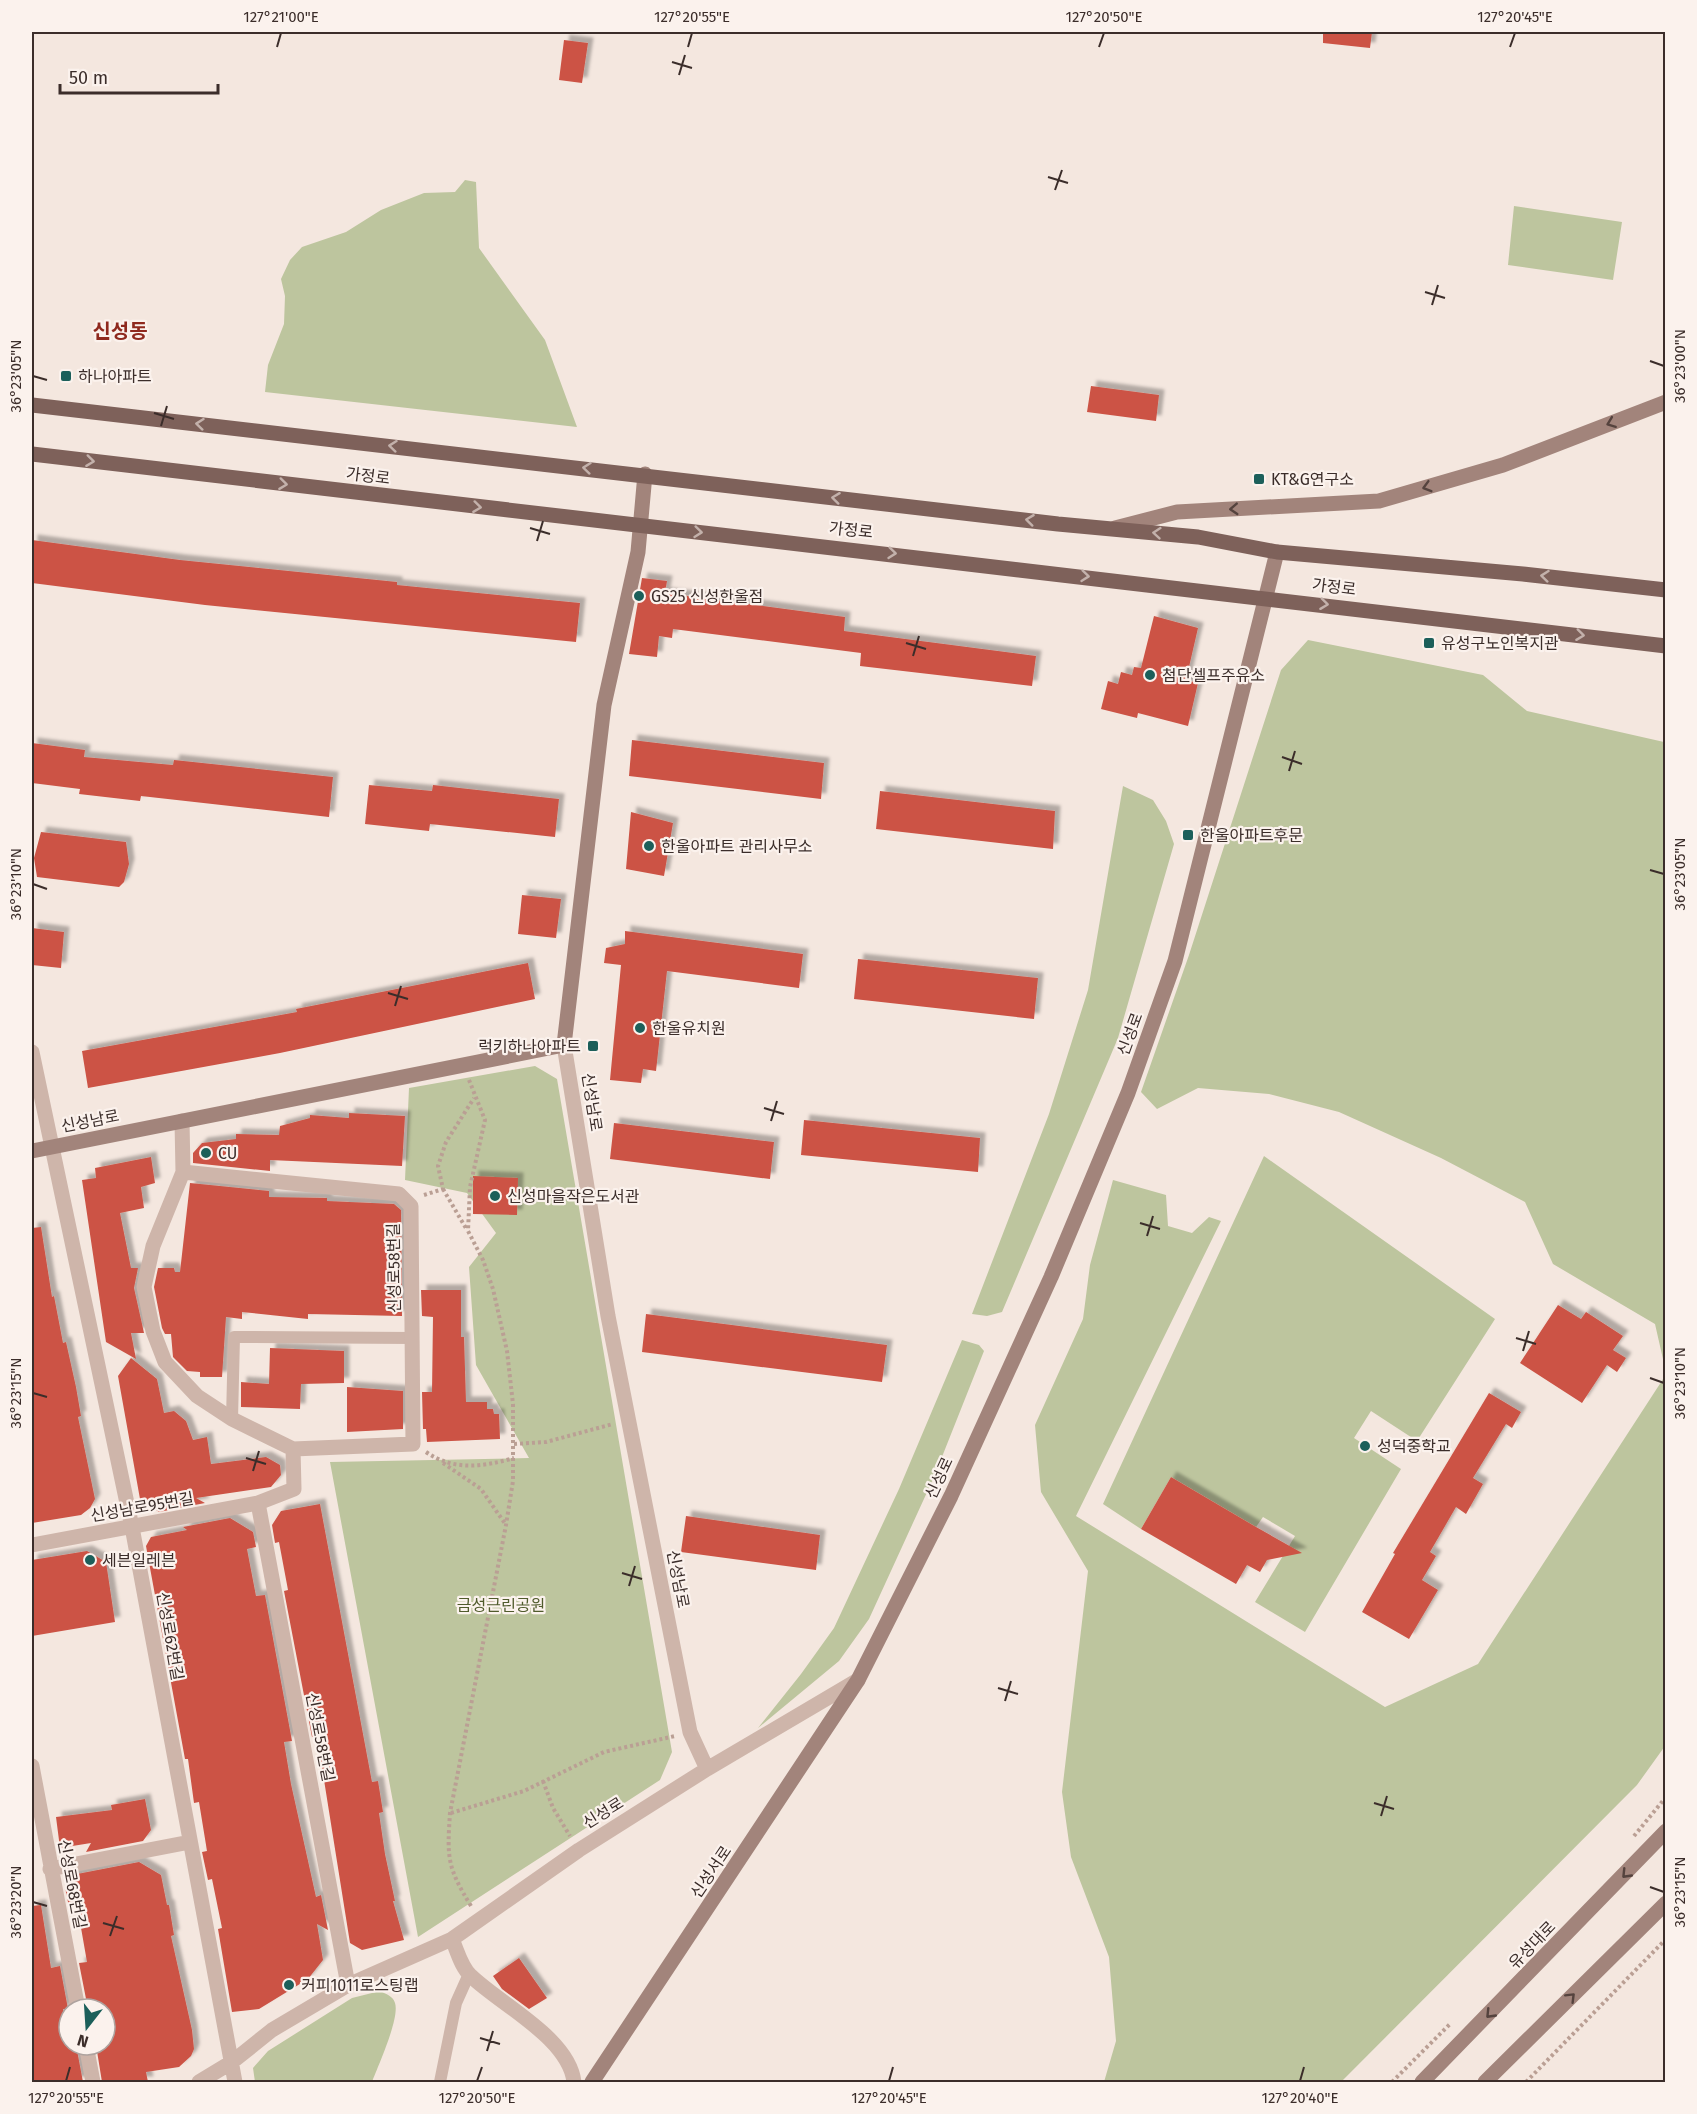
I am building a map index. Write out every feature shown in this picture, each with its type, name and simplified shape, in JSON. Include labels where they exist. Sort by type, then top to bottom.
[{"type":"main road","name":"가정로","points":[[32,405],[1109,529],[1198,537],[1277,552],[1523,574],[1665,590]]},
{"type":"main road","name":"가정로","points":[[32,454],[1266,597],[1665,646]]},
{"type":"street","points":[[1109,529],[1177,512],[1378,501],[1503,465],[1665,402]]},
{"type":"street","points":[[564,1045],[604,705],[638,552],[645,474]]},
{"type":"street","name":"신성로","points":[[199,2082],[232,2062],[272,2030],[348,1985],[452,1939],[579,1850],[707,1769],[858,1680],[951,1496],[1051,1276],[1128,1093],[1175,961],[1277,552]]},
{"type":"street","name":"신성남로","points":[[32,1053],[53,1147],[564,1045],[608,1316],[628,1419],[690,1732],[707,1769]]},
{"type":"street","points":[[182,1121],[183,1172],[153,1246],[144,1287],[153,1331],[165,1362],[197,1396],[232,1419],[293,1449],[413,1444]]},
{"type":"street","points":[[32,1151],[53,1147]]},
{"type":"street","name":"신성로62번길","points":[[53,1147],[132,1527],[235,2082]]},
{"type":"street","name":"신성로58번길","points":[[183,1172],[399,1194],[411,1206],[413,1444]]},
{"type":"street","points":[[258,1503],[294,1489],[293,1449]]},
{"type":"street","name":"신성로58번길","points":[[258,1503],[348,1985]]},
{"type":"street","name":"신성남로95번길","points":[[32,1545],[258,1503]]},
{"type":"street","name":"신성서로","points":[[592,2082],[858,1680]]},
{"type":"street","name":"신성로68번길","points":[[32,1767],[76,1997]]},
{"type":"street","name":"유성대로","points":[[1422,2082],[1665,1831]]},
{"type":"street","points":[[50,1869],[190,1842]]},
{"type":"street","points":[[1485,2082],[1665,1903]]},
{"type":"street","points":[[452,1939],[469,1974],[559,2047],[573,2075],[574,2082]]},
{"type":"street","points":[[88,2057],[93,2082]]},
{"type":"lane","points":[[232,1419],[234,1337],[413,1338]]},
{"type":"lane","points":[[440,2082],[456,2002],[469,1974]]},
{"type":"path","points":[[465,1065],[474,1098],[485,1120],[470,1187],[468,1231]]},
{"type":"path","points":[[474,1098],[447,1142],[438,1166],[443,1189],[483,1260],[493,1288],[507,1351],[514,1444],[506,1525],[450,1813],[447,1856],[454,1880],[479,1919]]},
{"type":"path","points":[[406,1201],[443,1189]]},
{"type":"path","points":[[514,1444],[568,1438],[628,1419]]},
{"type":"path","points":[[413,1444],[481,1489],[506,1525]]},
{"type":"path","points":[[437,1460],[458,1466],[487,1466],[514,1458]]},
{"type":"path","points":[[450,1813],[524,1791],[604,1752],[690,1732]]},
{"type":"path","points":[[543,1781],[553,1808],[579,1850]]},
{"type":"path","points":[[1526,2082],[1665,1939]]},
{"type":"green space","points":[[465,180],[476,182],[479,248],[545,340],[577,427],[265,392],[268,365],[284,324],[285,296],[281,279],[290,260],[302,247],[346,232],[381,210],[424,193],[455,192]]},
{"type":"green space","points":[[1514,206],[1622,222],[1613,280],[1508,265]]},
{"type":"green space","points":[[1308,640],[1483,675],[1527,711],[1664,742],[1665,1368],[1655,1324],[1553,1264],[1525,1202],[1441,1158],[1339,1112],[1269,1094],[1198,1088],[1157,1109],[1141,1092],[1189,955],[1281,670]]},
{"type":"green space","points":[[1123,786],[1153,800],[1166,821],[1174,844],[1118,1038],[1002,1312],[987,1316],[972,1314],[1049,1114],[1088,990]]},
{"type":"green space","name":"금성근린공원","points":[[535,1066],[557,1079],[672,1752],[660,1780],[418,1937],[330,1462],[529,1458],[476,1365],[469,1267],[496,1233],[467,1193],[405,1180],[409,1088]]},
{"type":"green space","points":[[1264,1156],[1495,1319],[1417,1441],[1371,1411],[1354,1438],[1401,1469],[1305,1632],[1255,1602],[1295,1536],[1263,1517],[1256,1527],[1171,1477],[1141,1529],[1103,1504]]},
{"type":"green space","points":[[1113,1180],[1166,1195],[1168,1226],[1192,1233],[1209,1217],[1221,1221],[1076,1516],[1385,1707],[1478,1664],[1665,1376],[1665,1746],[1637,1785],[1341,2082],[1104,2082],[1116,2041],[1109,1957],[1071,1857],[1062,1792],[1088,1571],[1041,1492],[1035,1425],[1083,1319],[1090,1265]]},
{"type":"green space","points":[[962,1340],[979,1345],[984,1351],[934,1477],[869,1619],[839,1661],[758,1728],[834,1628],[899,1489]]},
{"type":"green space","points":[[380,1991],[393,1999],[396,2010],[392,2030],[372,2082],[255,2082],[253,2068],[268,2051],[352,1998]]},
{"type":"building","points":[[1323,32],[1372,32],[1370,48],[1323,43]]},
{"type":"building","points":[[564,40],[588,43],[582,83],[559,80]]},
{"type":"building","points":[[1091,386],[1159,395],[1156,421],[1087,412]]},
{"type":"building","points":[[32,540],[180,560],[397,582],[397,585],[580,603],[576,642],[205,605],[32,583]]},
{"type":"building","points":[[642,578],[667,581],[665,593],[845,617],[844,631],[1036,656],[1032,686],[860,666],[861,653],[673,629],[672,638],[659,636],[657,657],[629,654]]},
{"type":"building","points":[[1154,616],[1198,628],[1186,680],[1198,683],[1188,726],[1138,713],[1137,718],[1101,709],[1108,681],[1118,684],[1121,672],[1132,675],[1134,667],[1141,668]]},
{"type":"building","points":[[632,740],[824,763],[821,799],[629,776]]},
{"type":"building","points":[[32,743],[85,750],[84,757],[173,765],[174,760],[333,777],[329,817],[141,796],[140,801],[79,794],[80,789],[32,783]]},
{"type":"building","points":[[369,785],[432,791],[433,785],[559,799],[555,837],[430,824],[429,831],[365,824]]},
{"type":"building","points":[[880,791],[1055,811],[1053,849],[876,829]]},
{"type":"building","name":"한울아파트 관리사무소","points":[[631,812],[673,823],[664,876],[626,869]]},
{"type":"building","points":[[41,832],[126,842],[129,864],[124,882],[119,887],[37,877],[34,858]]},
{"type":"building","points":[[522,895],[561,899],[556,938],[518,934]]},
{"type":"building","points":[[32,928],[64,932],[61,968],[32,965]]},
{"type":"building","points":[[625,931],[803,954],[799,988],[667,971],[656,1071],[643,1069],[641,1083],[610,1080],[621,965],[604,963],[606,948],[625,944]]},
{"type":"building","points":[[858,959],[1038,978],[1034,1019],[854,999]]},
{"type":"building","points":[[528,963],[535,999],[280,1053],[88,1088],[82,1051],[297,1012],[296,1009]]},
{"type":"building","points":[[349,1113],[405,1116],[402,1166],[270,1160],[270,1171],[193,1163],[193,1153],[202,1143],[236,1139],[236,1134],[279,1135],[280,1126],[310,1118],[310,1115],[349,1118]]},
{"type":"building","points":[[804,1120],[980,1138],[978,1172],[801,1155]]},
{"type":"building","points":[[614,1123],[774,1142],[770,1179],[610,1159]]},
{"type":"building","points":[[151,1157],[155,1183],[141,1187],[144,1208],[120,1213],[131,1268],[138,1268],[134,1288],[144,1333],[131,1333],[136,1359],[106,1342],[82,1180],[96,1178],[95,1168]]},
{"type":"building","name":"신성마을작은도서관","points":[[473,1176],[518,1178],[517,1215],[473,1214]]},
{"type":"building","points":[[190,1183],[269,1191],[269,1197],[327,1198],[327,1201],[394,1204],[401,1210],[402,1316],[308,1314],[308,1319],[242,1312],[242,1319],[226,1317],[222,1377],[200,1377],[200,1372],[187,1371],[173,1357],[171,1334],[165,1334],[162,1328],[154,1287],[158,1268],[174,1268],[175,1272],[180,1272]]},
{"type":"building","points":[[41,1227],[52,1297],[54,1296],[63,1343],[66,1342],[76,1387],[81,1416],[78,1417],[95,1499],[90,1508],[81,1515],[32,1523],[32,1228]]},
{"type":"building","points":[[421,1290],[461,1290],[461,1337],[464,1337],[466,1402],[487,1402],[487,1409],[493,1409],[494,1414],[499,1414],[500,1439],[427,1442],[426,1429],[423,1429],[422,1392],[432,1392],[433,1317],[422,1316]]},
{"type":"building","points":[[1558,1305],[1581,1319],[1586,1312],[1623,1336],[1613,1350],[1626,1358],[1617,1372],[1607,1365],[1582,1403],[1520,1363]]},
{"type":"building","points":[[646,1314],[887,1345],[882,1382],[642,1352]]},
{"type":"building","points":[[270,1348],[344,1351],[344,1383],[301,1384],[300,1409],[241,1407],[241,1382],[269,1384]]},
{"type":"building","points":[[131,1358],[157,1379],[164,1413],[174,1411],[186,1421],[193,1440],[207,1437],[211,1464],[266,1457],[280,1465],[281,1475],[271,1487],[196,1498],[205,1503],[159,1512],[140,1499],[118,1376]]},
{"type":"building","points":[[347,1387],[403,1391],[403,1429],[347,1432]]},
{"type":"building","points":[[1489,1393],[1521,1412],[1512,1428],[1506,1424],[1473,1478],[1483,1484],[1466,1514],[1456,1507],[1430,1552],[1436,1556],[1422,1580],[1438,1590],[1409,1639],[1362,1612],[1395,1554],[1393,1553]]},
{"type":"building","points":[[1171,1477],[1302,1553],[1267,1560],[1260,1572],[1247,1565],[1236,1584],[1141,1529]]},
{"type":"building","points":[[320,1504],[372,1782],[378,1781],[383,1812],[379,1813],[385,1854],[395,1901],[393,1901],[404,1940],[362,1950],[350,1943],[317,1736],[312,1737],[284,1591],[288,1590],[279,1542],[275,1543],[272,1525],[281,1511]]},
{"type":"building","points":[[686,1516],[820,1535],[816,1570],[681,1552]]},
{"type":"building","points":[[230,1518],[253,1532],[256,1547],[247,1549],[256,1596],[265,1595],[292,1741],[284,1742],[291,1784],[316,1897],[321,1895],[328,1930],[317,1924],[323,1960],[308,1979],[259,2009],[232,2012],[218,1929],[222,1928],[212,1879],[208,1880],[202,1852],[207,1851],[199,1802],[194,1803],[188,1759],[185,1759],[146,1546],[151,1537],[187,1530],[183,1527]]},
{"type":"building","points":[[87,1551],[106,1562],[115,1622],[32,1636],[32,1560]]},
{"type":"building","points":[[145,1799],[151,1830],[143,1841],[86,1852],[91,1843],[60,1848],[56,1817],[112,1810],[111,1805]]},
{"type":"building","points":[[139,1862],[161,1875],[167,1905],[169,1905],[174,1935],[171,1936],[192,2030],[194,2049],[191,2056],[179,2067],[146,2072],[148,2082],[102,2082],[98,2057],[117,2057],[117,1997],[86,1997],[79,1963],[87,1962],[77,1905],[69,1907],[65,1887],[72,1875]]},
{"type":"building","points":[[41,1905],[51,1968],[60,1966],[66,1997],[57,1997],[57,2057],[78,2057],[83,2082],[33,2082],[32,1906]]},
{"type":"building","points":[[519,1958],[547,1998],[529,2009],[502,1989],[493,1976]]},
{"type":"place","name":"하나아파트","points":[[66,376]]},
{"type":"place","name":"KT&G연구소","points":[[1259,479]]},
{"type":"place","name":"GS25 신성한울점","points":[[639,596]]},
{"type":"place","name":"유성구노인복지관","points":[[1429,643]]},
{"type":"place","name":"첨단셀프주유소","points":[[1150,675]]},
{"type":"place","name":"한울아파트후문","points":[[1188,835]]},
{"type":"place","name":"한울아파트 관리사무소","points":[[649,846]]},
{"type":"place","name":"한울유치원","points":[[640,1028]]},
{"type":"place","name":"럭키하나아파트","points":[[593,1046]]},
{"type":"place","name":"CU","points":[[206,1153]]},
{"type":"place","name":"신성마을작은도서관","points":[[495,1196]]},
{"type":"place","name":"성덕중학교","points":[[1365,1446]]},
{"type":"place","name":"세븐일레븐","points":[[90,1560]]},
{"type":"place","name":"커피1011로스팅랩","points":[[289,1985]]},
{"type":"district","name":"신성동","points":[[120,331]]}]
